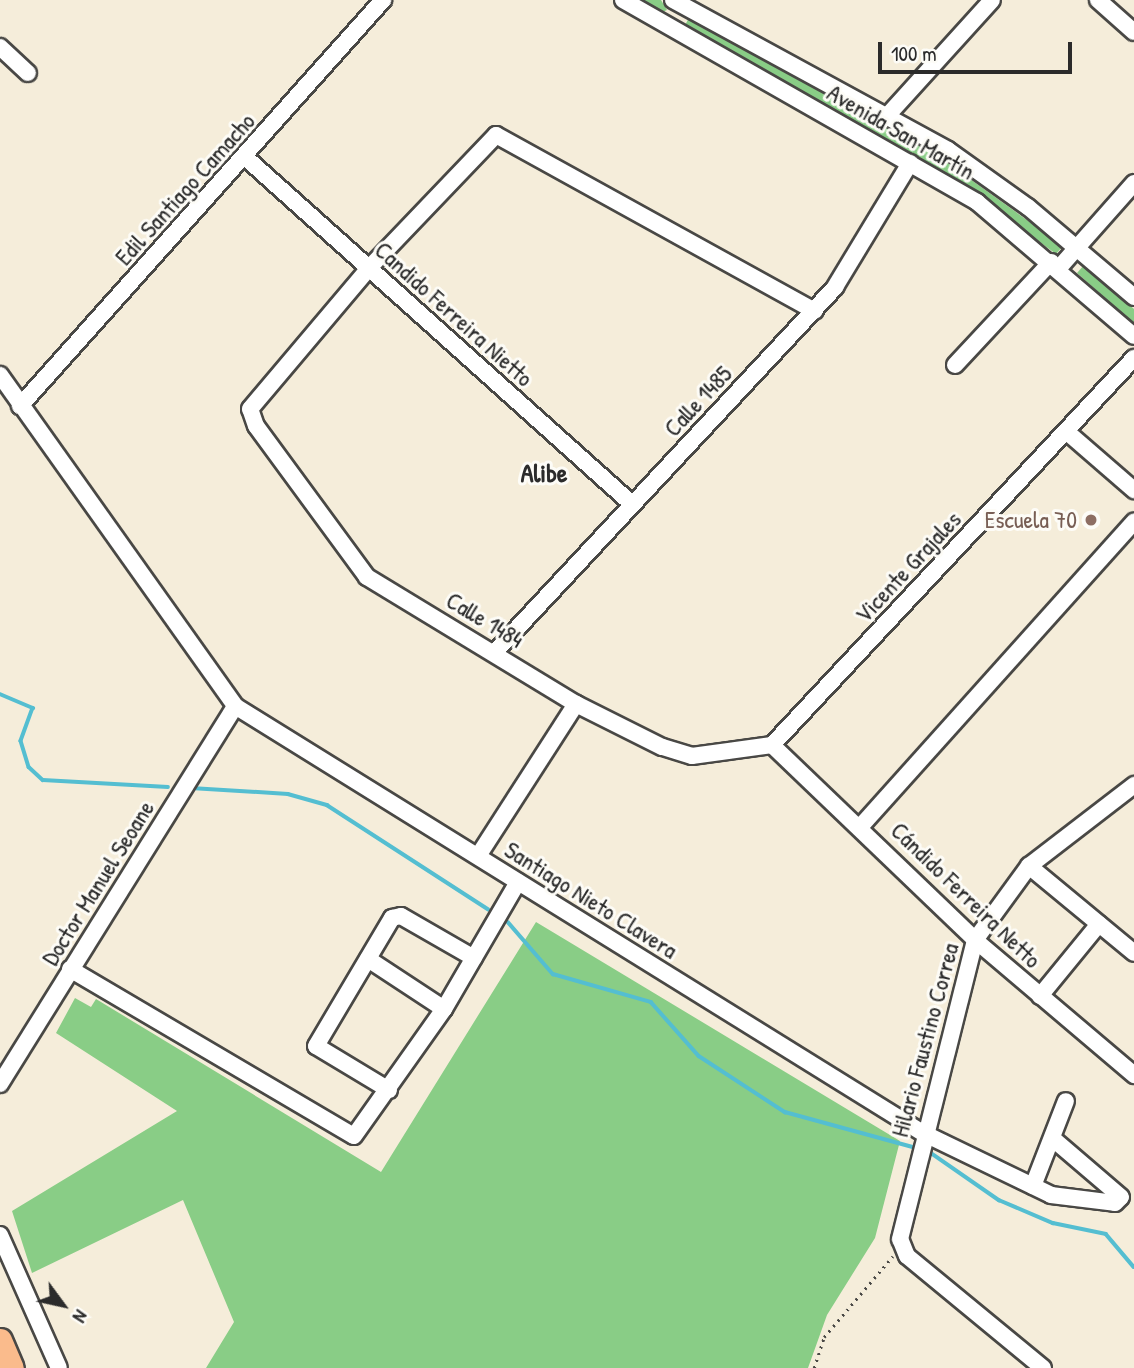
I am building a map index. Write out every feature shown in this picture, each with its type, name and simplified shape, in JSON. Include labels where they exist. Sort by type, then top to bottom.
[{"type":"highway","points":[[0,1340],[12,1368]]},
{"type":"street","name":"Edil Santiago Camacho","points":[[20,407],[383,0]]},
{"type":"street","name":"Avenida San Martín","points":[[623,0],[977,202],[1055,265],[1134,336]]},
{"type":"street","points":[[887,116],[992,0]]},
{"type":"street","points":[[1098,0],[1134,32]]},
{"type":"street","name":"Avenida San Martín","points":[[681,2],[887,116],[992,179],[1077,246],[1134,297]]},
{"type":"street","points":[[670,26],[681,2]]},
{"type":"street","points":[[0,47],[29,72]]},
{"type":"street","points":[[369,268],[496,135],[815,311]]},
{"type":"street","name":"Candido Ferreira Nietto","points":[[245,157],[632,504]]},
{"type":"street","name":"Calle 1485","points":[[495,652],[815,311],[909,163]]},
{"type":"street","points":[[955,365],[1077,246],[1134,183]]},
{"type":"street","name":"Calle 1484","points":[[369,268],[250,409],[354,565],[576,704],[679,754],[772,745]]},
{"type":"street","name":"Vicente Grajales","points":[[772,745],[1134,358]]},
{"type":"street","points":[[0,375],[20,407],[235,706]]},
{"type":"street","points":[[1067,432],[1134,490]]},
{"type":"street","points":[[862,826],[1134,522]]},
{"type":"street","points":[[478,856],[576,704]]},
{"type":"street","name":"Santiago Nieto Clavera","points":[[235,706],[922,1133],[1033,1186],[1115,1203],[1121,1197],[1053,1139]]},
{"type":"street","name":"Doctor Manuel Seoane","points":[[0,1084],[235,706]]},
{"type":"street","name":"Cándido Ferreira Netto","points":[[772,745],[862,826],[975,940],[1134,1075]]},
{"type":"street","name":"Hilario Faustino Correa","points":[[900,1248],[922,1133],[975,940],[1029,866],[1134,785]]},
{"type":"street","points":[[1029,866],[1134,953]]},
{"type":"street","points":[[70,969],[344,1135],[361,1132],[444,1009],[518,881]]},
{"type":"street","points":[[389,1090],[316,1046],[393,918],[401,916],[474,958]]},
{"type":"street","points":[[1040,996],[1100,924]]},
{"type":"street","points":[[368,959],[444,1009]]},
{"type":"street","points":[[1033,1186],[1066,1101]]},
{"type":"street","points":[[0,1235],[59,1368]]},
{"type":"street","points":[[900,1248],[1043,1368]]},
{"type":"path","points":[[814,1368],[824,1337],[900,1248]]},
{"type":"green space","points":[[637,0],[661,0],[667,10],[660,13]]},
{"type":"green space","points":[[690,16],[920,143],[1063,246],[1056,254],[941,170],[684,27]]},
{"type":"green space","points":[[1084,265],[1134,309],[1134,324],[1077,273]]},
{"type":"green space","points":[[536,922],[900,1141],[875,1238],[827,1315],[808,1368],[206,1368],[234,1322],[183,1200],[32,1273],[12,1211],[177,1111],[56,1033],[75,998],[91,1007],[96,999],[381,1172]]},
{"type":"waterway","points":[[0,694],[33,708],[21,741],[29,767],[43,780],[168,787]]},
{"type":"waterway","points":[[191,788],[288,794],[327,805],[488,909]]},
{"type":"waterway","points":[[508,922],[553,974],[651,1002],[699,1056],[785,1112],[913,1147]]},
{"type":"waterway","points":[[931,1153],[999,1200],[1053,1223],[1106,1234],[1134,1267]]},
{"type":"place","name":"Escuela 70","points":[[1091,520]]},
{"type":"district","name":"Alibe","points":[[544,473]]}]
